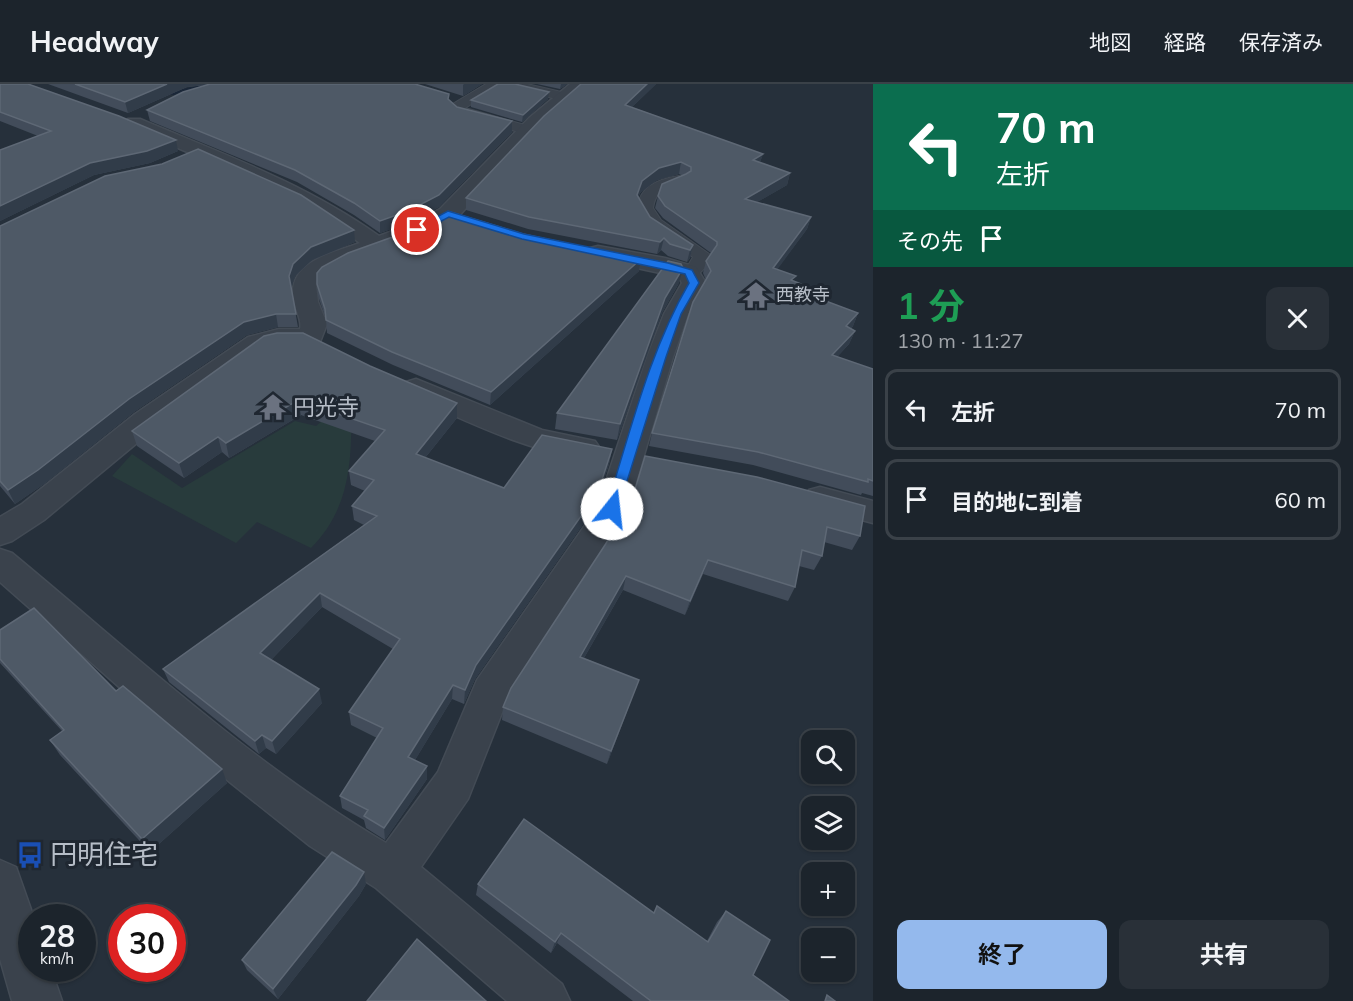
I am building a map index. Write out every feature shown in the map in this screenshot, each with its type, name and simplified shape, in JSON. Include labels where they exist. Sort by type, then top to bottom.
[{"type":"street","points":[[310,337],[314,324],[306,302],[304,285],[312,272],[376,244],[459,218],[527,130],[580,84]]},
{"type":"street","points":[[148,111],[123,119],[292,192],[352,225],[376,244]]},
{"type":"street","points":[[178,160],[199,151]]},
{"type":"street","points":[[392,872],[453,785],[491,692],[588,549],[645,459],[676,314],[694,283],[688,272],[665,265],[578,249]]},
{"type":"street","points":[[0,533],[33,512],[146,421],[257,342],[279,337],[310,337],[336,351]]},
{"type":"street","points":[[392,378],[535,438],[645,459]]},
{"type":"street","points":[[796,492],[873,512]]},
{"type":"street","points":[[0,562],[225,754],[325,831],[392,872],[545,1001]]},
{"type":"street","points":[[0,883],[37,1001]]},
{"type":"lane","points":[[527,130],[462,113],[456,108],[495,84],[515,85],[565,97]]},
{"type":"lane","points":[[445,97],[465,103]]},
{"type":"lane","points":[[679,181],[660,184],[654,188],[646,202],[646,212],[652,221],[703,256],[696,268],[688,272]]},
{"type":"shaded area","points":[[351,397],[350,458],[342,497],[325,532],[311,548],[257,522],[236,543],[112,476],[132,454],[182,488],[295,421],[316,426]]},
{"type":"building","points":[[0,84],[28,84],[119,116],[176,140],[147,151],[90,163],[0,206],[0,150],[51,131],[0,112]]},
{"type":"building","points":[[75,84],[167,84],[125,102]]},
{"type":"building","points":[[210,84],[415,84],[449,94],[448,99],[457,107],[512,121],[439,195],[408,211],[380,221],[354,203],[295,170],[147,110],[183,92]]},
{"type":"building","points":[[498,84],[515,84],[549,92],[523,115],[471,100]]},
{"type":"building","points":[[581,84],[647,84],[625,105],[763,154],[753,160],[790,173],[745,199],[811,217],[773,268],[796,276],[791,280],[821,292],[815,297],[858,313],[846,326],[855,331],[832,355],[873,369],[873,481],[868,479],[868,482],[758,452],[652,433],[693,302],[711,271],[706,261],[717,245],[717,242],[665,206],[658,196],[662,184],[686,174],[691,171],[691,167],[681,162],[659,168],[642,181],[637,195],[650,217],[693,245],[690,250],[670,244],[664,238],[660,242],[529,217],[466,198],[544,116]]},
{"type":"building","points":[[198,149],[301,195],[354,230],[311,247],[293,264],[289,276],[296,314],[276,314],[244,322],[129,399],[38,470],[8,490],[0,481],[0,226],[105,176],[162,164]]},
{"type":"building","points":[[450,212],[523,234],[641,259],[491,392],[392,352],[326,320],[317,284],[317,273],[322,267],[348,253],[426,225]]},
{"type":"building","points":[[668,261],[681,264],[683,268],[665,298],[620,424],[557,413]]},
{"type":"building","points":[[277,333],[303,333],[370,366],[457,403],[416,454],[504,488],[542,435],[612,449],[598,492],[476,665],[465,690],[453,685],[408,757],[427,766],[384,828],[364,816],[368,810],[340,796],[383,728],[349,712],[400,639],[320,593],[260,653],[319,689],[272,741],[262,735],[255,741],[163,669],[377,516],[352,506],[374,480],[349,471],[385,430],[298,400],[226,443],[218,437],[179,463],[132,431],[264,336]]},
{"type":"building","points":[[645,456],[757,477],[865,506],[860,536],[827,527],[822,556],[802,550],[795,587],[708,560],[690,601],[626,576],[580,657],[639,680],[611,751],[503,707],[511,688],[605,545],[633,496]]},
{"type":"building","points":[[34,608],[116,691],[123,686],[222,769],[142,839],[50,740],[64,730],[0,659],[0,630]]},
{"type":"building","points":[[524,819],[654,913],[657,906],[708,942],[726,911],[770,940],[753,975],[789,1001],[651,1001],[561,933],[555,942],[478,884]]},
{"type":"building","points":[[332,852],[364,872],[273,989],[242,960]]},
{"type":"building","points":[[417,939],[486,1001],[367,1001]]},
{"type":"building","points":[[827,995],[835,1001],[825,1001]]},
{"type":"waterway","points":[[127,84],[174,93],[205,84]]},
{"type":"place","name":"西教寺","points":[[756,295]]},
{"type":"place","name":"円光寺","points":[[273,407]]},
{"type":"place","name":"円明住宅","points":[[30,855]]},
{"type":"route","points":[[417,230],[448,214],[522,237],[604,255],[665,265],[688,272],[694,283],[676,314],[660,357],[612,509]]}]
